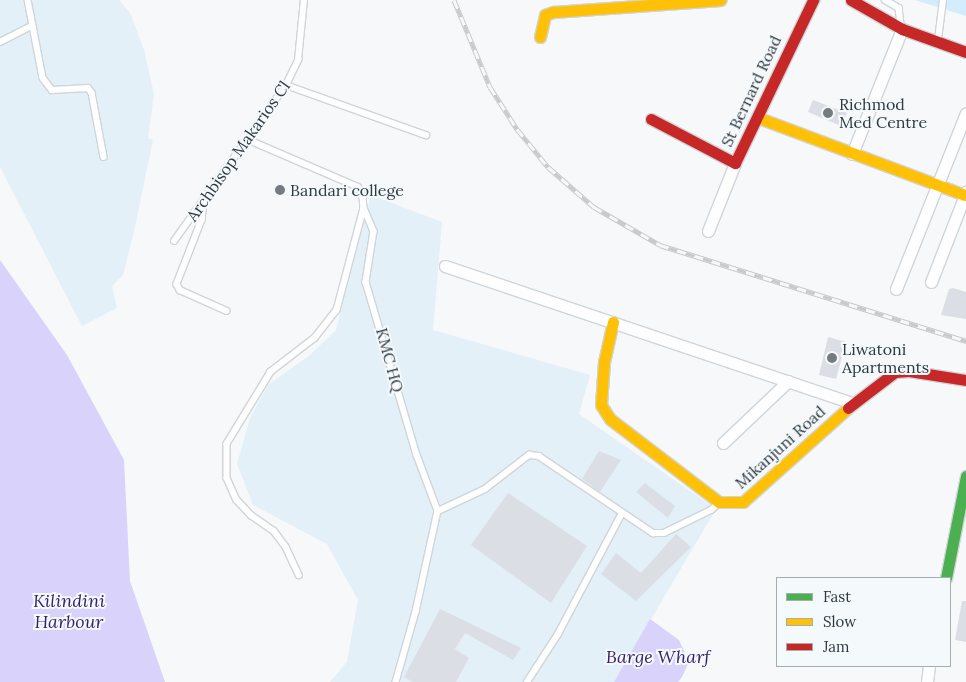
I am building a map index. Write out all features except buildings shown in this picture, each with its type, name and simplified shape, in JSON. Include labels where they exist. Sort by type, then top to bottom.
[{"type":"street","points":[[540,37],[548,13],[721,0]]},
{"type":"street","name":"St Bernard Road","points":[[650,119],[735,163],[759,118],[813,0]]},
{"type":"street","points":[[851,0],[902,30],[966,52]]},
{"type":"street","points":[[852,154],[902,30]]},
{"type":"street","points":[[896,289],[966,113]]},
{"type":"street","points":[[759,118],[937,185],[965,193],[931,282]]},
{"type":"street","points":[[708,231],[735,163]]},
{"type":"street","points":[[445,266],[853,403]]},
{"type":"street","points":[[613,322],[604,362],[601,405],[610,419],[719,502]]},
{"type":"street","name":"Mikanjuni Road","points":[[719,502],[737,505],[743,502],[853,403],[901,370],[966,380]]},
{"type":"street","points":[[723,443],[788,381]]},
{"type":"street","points":[[946,577],[966,476]]},
{"type":"street","points":[[926,682],[929,667]]},
{"type":"lane","points":[[28,0],[38,66],[47,87],[60,92],[88,88],[92,93],[104,157]]},
{"type":"lane","name":"Archbisop Makarios Cl","points":[[174,241],[249,140],[286,86],[298,60],[304,0]]},
{"type":"lane","points":[[885,0],[899,8],[902,30]]},
{"type":"lane","points":[[938,42],[943,0]]},
{"type":"lane","points":[[0,42],[32,26]]},
{"type":"lane","points":[[286,86],[426,135]]},
{"type":"lane","name":"KMC HQ","points":[[249,140],[358,187],[364,208],[374,230],[366,282],[417,455],[438,511]]},
{"type":"lane","points":[[205,200],[202,220],[177,284],[180,290],[227,311]]},
{"type":"lane","points":[[300,576],[286,547],[274,531],[251,515],[237,500],[227,478],[227,444],[271,372],[315,338],[337,310],[364,208]]},
{"type":"lane","points":[[396,682],[416,612],[438,511],[485,489],[529,455],[539,456],[622,513],[658,534],[711,510],[719,502]]},
{"type":"lane","points":[[527,682],[558,634],[622,513]]},
{"type":"shaded area","points":[[0,0],[119,0],[130,13],[144,50],[154,94],[148,138],[153,140],[123,275],[112,286],[117,308],[82,326],[0,167]]},
{"type":"shaded area","points":[[915,0],[966,0],[966,16]]},
{"type":"shaded area","points":[[371,195],[442,222],[433,330],[590,375],[579,414],[716,509],[614,682],[330,682],[347,662],[358,600],[327,544],[253,505],[237,464],[250,418],[268,385],[310,355],[336,330]]},
{"type":"water","name":"Kilindini Harbour","points":[[0,260],[67,355],[124,460],[130,581],[165,682],[0,682]]},
{"type":"water","name":"Barge Wharf","points":[[650,619],[679,640],[689,662],[682,677],[678,682],[614,682]]},
{"type":"railway","points":[[454,0],[490,87],[517,129],[548,167],[594,207],[660,245],[966,341]]},
{"type":"traffic: fast","points":[[946,577],[966,476]]},
{"type":"traffic: slow","points":[[540,37],[545,15],[553,12],[721,0]]},
{"type":"traffic: slow","points":[[759,118],[965,195]]},
{"type":"traffic: slow","points":[[613,322],[604,362],[601,405],[610,419],[719,502],[743,502],[848,408]]},
{"type":"traffic: jam","points":[[651,119],[735,163],[813,0]]},
{"type":"traffic: jam","points":[[851,0],[902,29],[966,52]]},
{"type":"traffic: jam","points":[[848,408],[895,372],[909,371],[966,380]]},
{"type":"place","name":"Richmod Med Centre","points":[[828,113]]},
{"type":"place","name":"Bandari college","points":[[280,190]]},
{"type":"place","name":"Liwatoni Apartments","points":[[832,358]]}]
